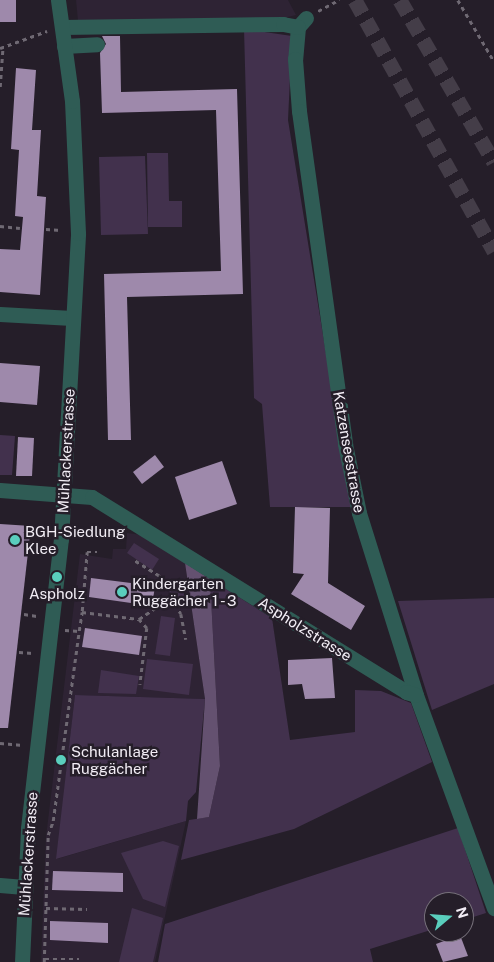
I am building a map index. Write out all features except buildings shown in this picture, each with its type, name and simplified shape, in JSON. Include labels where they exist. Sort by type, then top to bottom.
[{"type":"street","name":"Mühlackerstrasse","points":[[22,962],[24,887],[64,494],[72,318],[77,174],[64,46],[55,28],[58,0]]},
{"type":"street","points":[[55,28],[302,23]]},
{"type":"street","name":"Katzenseestrasse","points":[[302,23],[296,60],[299,111],[345,444],[359,513],[416,694],[494,908]]},
{"type":"street","points":[[64,46],[97,44]]},
{"type":"street","points":[[0,314],[72,318]]},
{"type":"street","name":"Aspholzstrasse","points":[[0,490],[64,494],[92,498],[406,692],[416,694]]},
{"type":"street","points":[[0,885],[24,887]]},
{"type":"path","points":[[302,23],[339,0]]},
{"type":"path","points":[[458,0],[494,61]]},
{"type":"path","points":[[0,86],[2,48],[55,28]]},
{"type":"path","points":[[0,226],[20,228]]},
{"type":"path","points":[[46,229],[62,230]]},
{"type":"path","points":[[79,959],[45,960],[48,835],[54,821],[80,631],[87,552],[97,552]]},
{"type":"path","points":[[133,560],[159,576],[181,614],[186,640]]},
{"type":"path","points":[[82,612],[139,618],[159,608],[172,597]]},
{"type":"path","points":[[24,614],[38,616]]},
{"type":"path","points":[[139,618],[147,628],[140,685]]},
{"type":"path","points":[[64,630],[80,631]]},
{"type":"path","points":[[19,652],[34,654]]},
{"type":"path","points":[[0,743],[23,745]]},
{"type":"path","points":[[46,908],[87,909]]},
{"type":"shaded area","points":[[76,0],[288,0],[296,15],[276,20],[78,21]]},
{"type":"shaded area","points":[[244,29],[292,36],[288,120],[351,507],[270,507],[262,404],[254,398]]},
{"type":"shaded area","points":[[147,153],[168,153],[169,201],[182,201],[182,227],[148,227]]},
{"type":"shaded area","points":[[145,156],[148,234],[101,235],[99,157]]},
{"type":"shaded area","points":[[0,435],[15,436],[12,475],[0,475]]},
{"type":"shaded area","name":"Schulanlage Ruggächer","points":[[127,533],[142,535],[185,563],[205,699],[75,695],[57,859],[186,821],[155,962],[41,962],[46,837],[80,554],[112,559],[113,549],[126,549]]},
{"type":"shaded area","points":[[134,543],[159,559],[152,570],[127,553]]},
{"type":"shaded area","points":[[185,563],[210,579],[220,766],[209,817],[197,819],[205,699]]},
{"type":"shaded area","points":[[210,579],[272,618],[290,740],[355,732],[355,690],[381,691],[411,703],[432,762],[294,829],[181,860],[189,820],[209,817],[220,766]]},
{"type":"shaded area","points":[[181,580],[189,603],[174,607],[167,584]]},
{"type":"shaded area","points":[[494,598],[494,684],[432,710],[398,601]]},
{"type":"shaded area","points":[[161,616],[175,618],[170,656],[155,654]]},
{"type":"shaded area","points":[[147,659],[193,664],[189,695],[143,689]]},
{"type":"shaded area","points":[[101,670],[139,676],[136,694],[98,693]]},
{"type":"shaded area","points":[[75,695],[205,699],[196,792],[188,801],[186,821],[56,859]]},
{"type":"shaded area","points":[[458,828],[486,913],[474,917],[474,892],[424,892],[424,932],[370,949],[373,962],[158,962],[165,924]]},
{"type":"shaded area","points":[[163,841],[179,846],[165,907],[143,899],[121,853]]},
{"type":"shaded area","points":[[132,908],[163,918],[153,962],[119,962]]},
{"type":"tunnel","points":[[355,0],[494,251]]},
{"type":"tunnel","points":[[400,0],[494,162]]},
{"type":"place","name":"BGH-Siedlung Klee","points":[[15,540]]},
{"type":"place","name":"Aspholz","points":[[57,577]]},
{"type":"place","name":"Kindergarten Ruggächer 1 - 3","points":[[122,592]]},
{"type":"place","name":"Schulanlage Ruggächer","points":[[61,760]]}]
